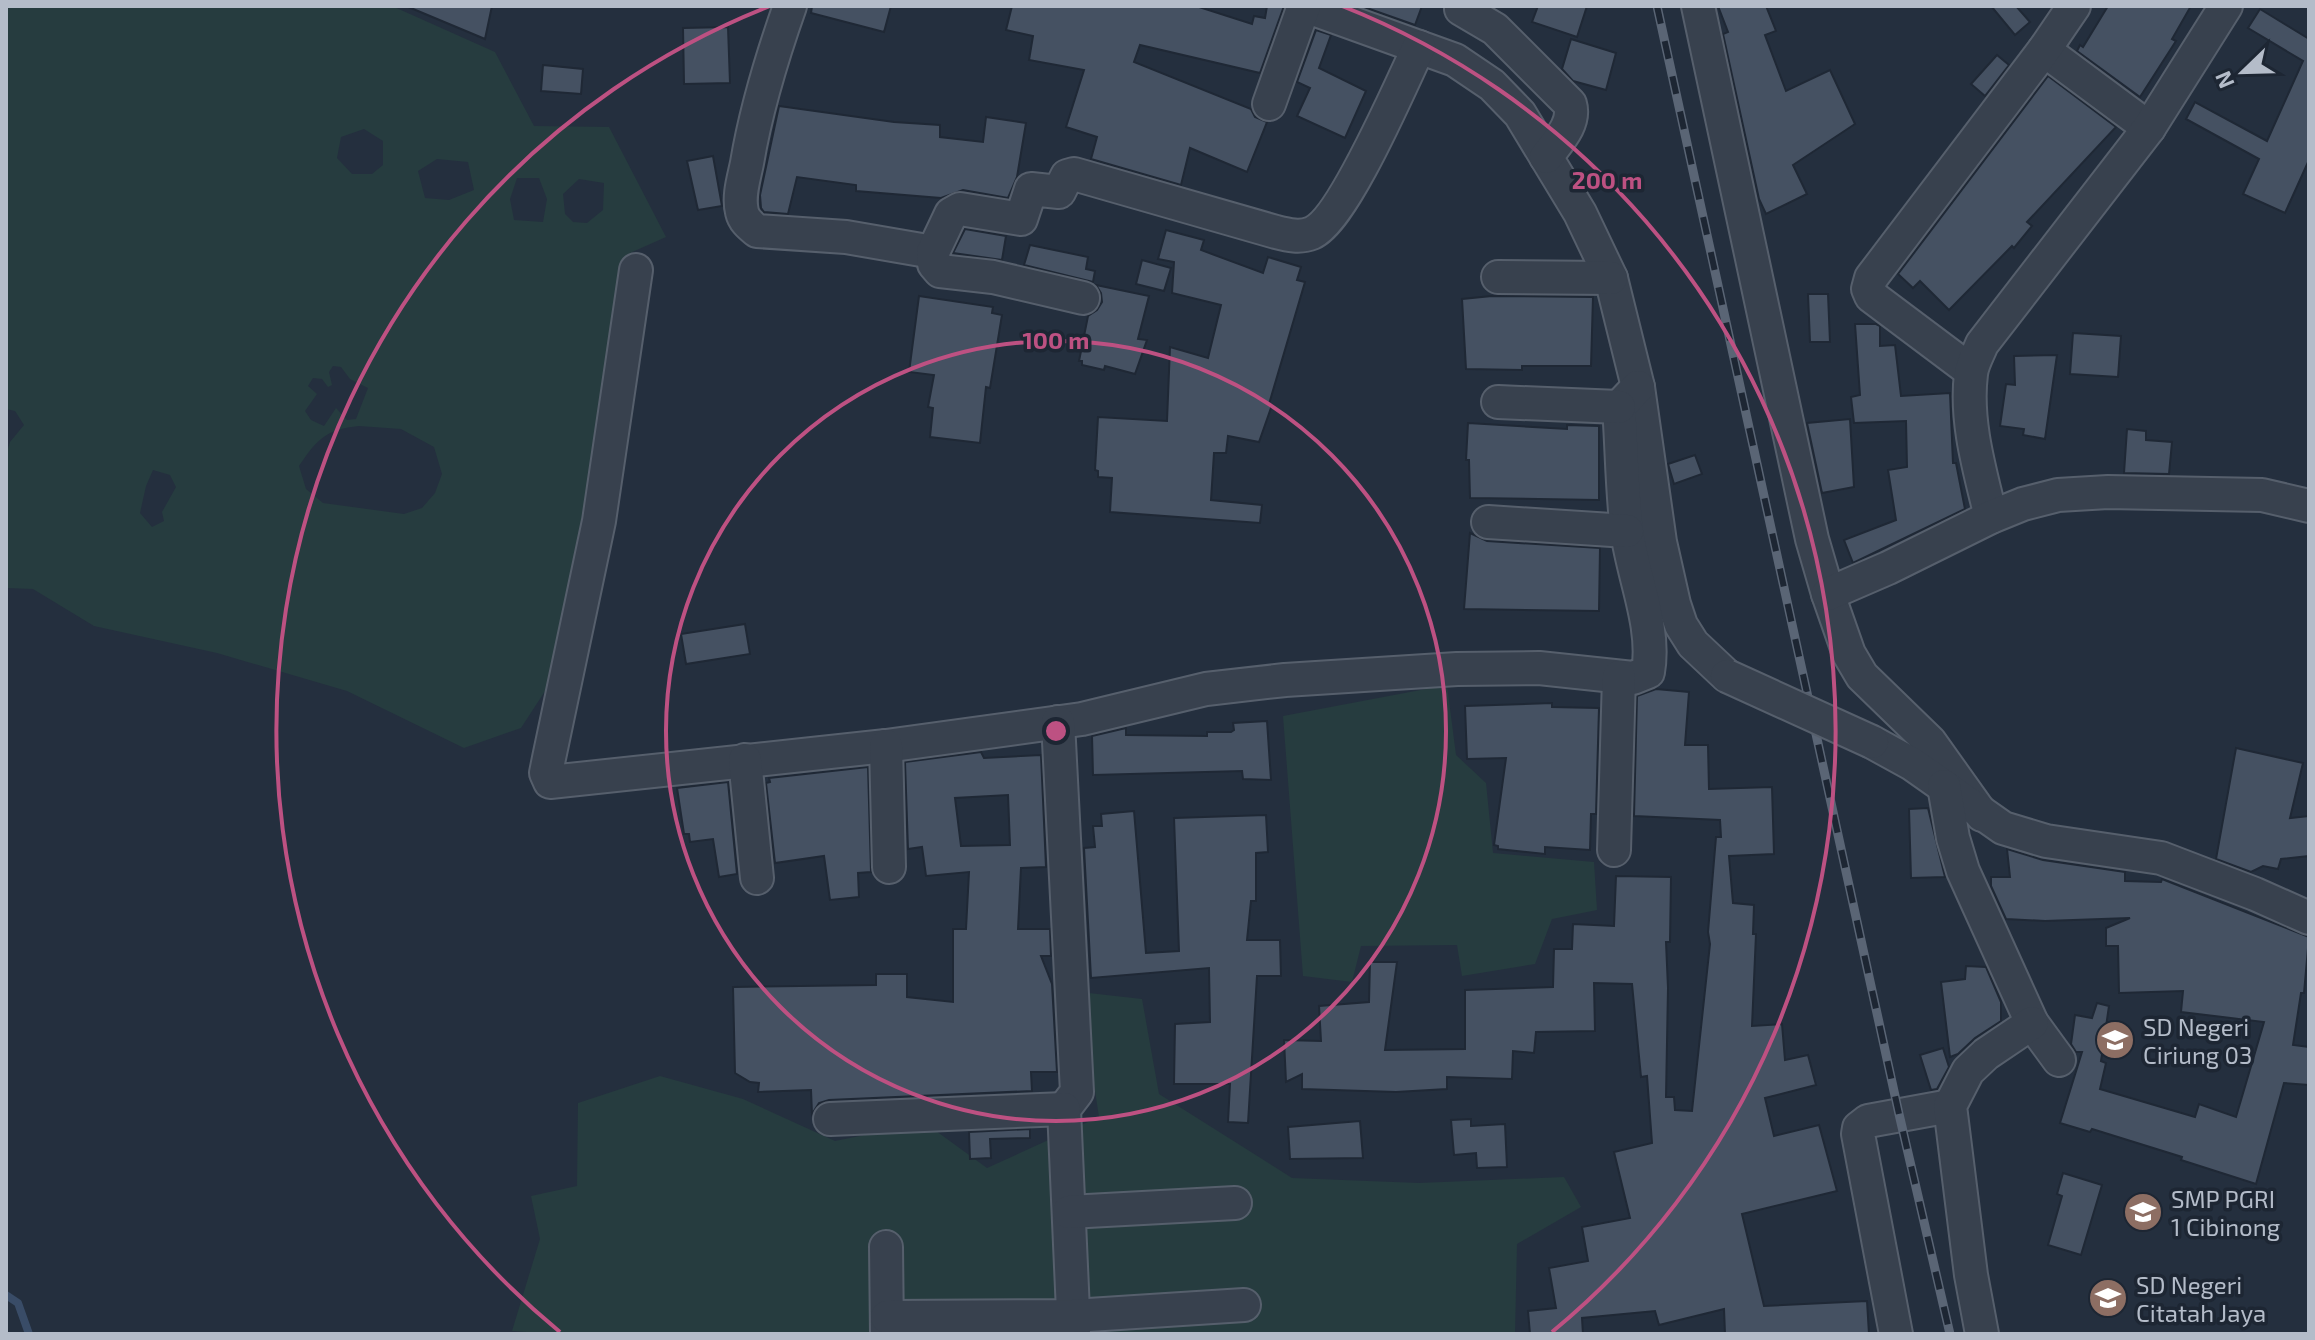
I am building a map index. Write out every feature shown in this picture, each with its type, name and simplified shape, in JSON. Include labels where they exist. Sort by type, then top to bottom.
[{"type":"street","points":[[790,6],[752,132],[741,192],[742,215],[757,231],[846,237],[933,252]]},
{"type":"street","points":[[1269,104],[1304,6],[1378,18],[1419,47],[1455,60],[1506,97],[1520,114],[1580,213],[1611,278],[1628,397],[1674,604],[1681,625],[1693,644],[1727,676],[1872,742],[1912,764],[2003,828],[2046,841],[2161,858],[2284,905],[2309,918]]},
{"type":"street","points":[[1698,6],[1809,524],[1828,594],[1849,654],[1862,676],[1930,742],[1982,815]]},
{"type":"street","points":[[1971,371],[1871,296],[1868,289],[1871,278],[2074,6]]},
{"type":"street","points":[[1991,517],[1974,443],[1970,403],[1971,371],[1982,344],[2149,128],[2226,6]]},
{"type":"street","points":[[1461,9],[1495,29],[1570,104],[1573,112],[1569,125],[1546,157]]},
{"type":"street","points":[[1083,298],[993,277],[940,271],[934,264],[933,252],[955,211],[960,209],[1021,219],[1031,189],[1059,192],[1067,176],[1074,174],[1276,232],[1292,235],[1311,233],[1344,199],[1419,47]]},
{"type":"street","points":[[2044,50],[2149,128]]},
{"type":"street","points":[[636,270],[599,521],[551,744],[547,778],[556,782],[886,746],[1082,719],[1206,689],[1285,680],[1457,669],[1539,668],[1633,678],[1648,672],[1650,660],[1647,629],[1627,531],[1628,397]]},
{"type":"street","points":[[1498,277],[1611,278]]},
{"type":"street","points":[[1498,402],[1628,397]]},
{"type":"street","points":[[1828,594],[1991,517],[2058,495],[2108,492],[2262,495],[2309,506]]},
{"type":"street","points":[[1488,522],[1627,531]]},
{"type":"street","points":[[1614,850],[1619,677]]},
{"type":"street","points":[[1058,722],[1077,1092],[1064,1109],[1074,1325]]},
{"type":"street","points":[[886,746],[889,867]]},
{"type":"street","points":[[745,760],[757,878]]},
{"type":"street","points":[[1944,786],[1953,838],[1963,871],[2032,1023],[2059,1060]]},
{"type":"street","points":[[1982,1334],[1971,1275],[1950,1106],[1968,1071],[1986,1054],[2032,1023]]},
{"type":"street","points":[[1896,1334],[1859,1128],[1868,1121],[1950,1106]]},
{"type":"street","points":[[830,1119],[1064,1109]]},
{"type":"street","points":[[1069,1212],[1235,1203]]},
{"type":"street","points":[[886,1247],[887,1325],[1074,1325],[1244,1305]]},
{"type":"green space","points":[[6,6],[392,6],[495,52],[534,126],[609,127],[666,237],[630,253],[603,444],[562,665],[521,728],[464,748],[347,691],[217,653],[94,626],[33,589],[6,588],[6,455],[10,442],[24,425],[15,411],[6,409]],"holes":[[[364,129],[383,141],[383,165],[372,174],[352,174],[337,158],[341,137]],[[437,159],[468,162],[474,190],[449,200],[425,198],[418,171]],[[517,178],[539,178],[547,199],[543,222],[514,220],[510,199]],[[579,179],[604,183],[603,210],[587,223],[573,222],[565,214],[563,194]],[[333,366],[341,367],[350,379],[368,388],[356,419],[347,420],[336,408],[324,426],[311,420],[305,411],[317,394],[308,386],[313,378],[322,379],[328,387],[332,385],[329,372]],[[359,426],[401,429],[434,447],[442,474],[435,493],[422,508],[404,514],[323,503],[306,489],[299,466],[317,442],[339,430]],[[153,470],[170,475],[176,487],[162,512],[164,521],[152,527],[140,513]]]},
{"type":"green space","points":[[1447,685],[1456,755],[1486,783],[1493,853],[1594,862],[1597,910],[1552,919],[1535,964],[1462,976],[1457,945],[1361,946],[1352,982],[1303,976],[1283,716]]},
{"type":"green space","points":[[1080,992],[1142,999],[1159,1094],[1292,1178],[1419,1183],[1564,1177],[1581,1207],[1517,1244],[1515,1334],[555,1334],[512,1331],[540,1239],[531,1196],[577,1186],[578,1103],[660,1076],[743,1099],[835,1141],[925,1123],[987,1168],[1099,1117]]},
{"type":"building","points":[[406,6],[492,6],[485,39]]},
{"type":"building","points":[[812,6],[891,6],[884,32],[811,13]]},
{"type":"building","points":[[1012,6],[1196,6],[1252,24],[1254,16],[1265,18],[1267,6],[1284,6],[1260,73],[1140,45],[1134,62],[1251,109],[1255,117],[1267,122],[1247,172],[1190,148],[1181,185],[1091,159],[1097,137],[1066,127],[1084,70],[1029,60],[1033,36],[1006,30]]},
{"type":"building","points":[[1361,6],[1422,6],[1415,25]]},
{"type":"building","points":[[1538,6],[1587,6],[1577,37],[1532,22]]},
{"type":"building","points":[[1718,6],[1766,6],[1776,31],[1765,35],[1786,91],[1830,70],[1855,124],[1793,165],[1807,194],[1766,214],[1759,199],[1723,34],[1728,32]]},
{"type":"building","points":[[1991,6],[2016,6],[2030,22],[2015,35]]},
{"type":"building","points":[[2108,6],[2191,6],[2172,39],[2176,41],[2140,97],[2077,51],[2080,45],[2083,47]]},
{"type":"building","points":[[2260,9],[2309,39],[2309,160],[2285,213],[2243,194],[2259,159],[2186,119],[2195,102],[2267,141],[2303,61],[2248,28]]},
{"type":"building","points":[[728,27],[730,83],[684,84],[683,28]]},
{"type":"building","points":[[1316,30],[1331,35],[1319,68],[1366,91],[1345,138],[1297,116],[1310,88],[1297,82]]},
{"type":"building","points":[[1571,39],[1616,53],[1606,90],[1573,81],[1562,69]]},
{"type":"building","points":[[1997,55],[2009,65],[1985,96],[1971,84]]},
{"type":"building","points":[[543,65],[583,69],[581,94],[541,91]]},
{"type":"building","points":[[2048,76],[2116,127],[2027,222],[2032,226],[2014,248],[2012,246],[1949,310],[1920,281],[1913,288],[1898,274]]},
{"type":"building","points":[[779,106],[894,122],[940,125],[940,137],[983,142],[986,117],[1026,123],[1017,177],[1008,198],[963,190],[941,198],[856,191],[856,185],[797,177],[788,214],[764,212],[760,195]]},
{"type":"building","points":[[713,156],[722,206],[698,210],[687,161]]},
{"type":"building","points":[[965,229],[1006,236],[1002,260],[953,253]]},
{"type":"building","points":[[1166,230],[1204,240],[1201,250],[1263,273],[1268,257],[1301,267],[1297,280],[1305,282],[1259,442],[1228,436],[1226,453],[1214,453],[1211,500],[1262,505],[1260,523],[1110,512],[1112,478],[1098,477],[1095,470],[1098,417],[1167,421],[1170,347],[1208,358],[1221,305],[1172,293],[1174,262],[1158,259]]},
{"type":"building","points":[[1030,245],[1088,257],[1086,269],[1095,271],[1093,282],[1024,265]]},
{"type":"building","points":[[1142,260],[1171,268],[1164,291],[1136,284]]},
{"type":"building","points":[[1096,285],[1149,296],[1138,339],[1147,340],[1135,374],[1105,366],[1104,370],[1082,365],[1079,361],[1088,316],[1102,302]]},
{"type":"building","points":[[1808,294],[1828,294],[1830,342],[1810,342]]},
{"type":"building","points":[[919,296],[993,307],[992,313],[1002,315],[990,388],[986,387],[980,443],[930,437],[933,408],[928,407],[934,375],[909,372]]},
{"type":"building","points":[[1492,296],[1593,297],[1591,366],[1466,369],[1462,299]]},
{"type":"building","points":[[1855,324],[1880,326],[1880,346],[1895,345],[1901,396],[1950,393],[1953,463],[1956,463],[1965,509],[1853,563],[1844,540],[1896,520],[1888,470],[1907,467],[1906,421],[1854,423],[1851,397],[1860,395]]},
{"type":"building","points":[[2073,333],[2121,336],[2118,377],[2070,374]]},
{"type":"building","points":[[2057,355],[2045,439],[2023,435],[2024,429],[2000,426],[2006,384],[2015,385],[2014,356]]},
{"type":"building","points":[[1850,419],[1854,487],[1822,493],[1807,423]]},
{"type":"building","points":[[1468,423],[1567,429],[1567,425],[1599,426],[1599,500],[1470,498],[1469,460],[1466,460]]},
{"type":"building","points":[[2127,429],[2146,431],[2146,440],[2172,442],[2169,474],[2124,473]]},
{"type":"building","points":[[1695,455],[1702,474],[1674,484],[1668,464]]},
{"type":"building","points":[[1470,533],[1487,541],[1600,548],[1599,611],[1464,609]]},
{"type":"building","points":[[745,624],[750,654],[686,664],[681,634]]},
{"type":"building","points":[[1656,689],[1689,692],[1685,745],[1708,745],[1709,789],[1772,787],[1774,854],[1729,856],[1733,903],[1754,905],[1753,934],[1756,934],[1752,1026],[1782,1024],[1785,1060],[1808,1055],[1816,1085],[1765,1098],[1774,1136],[1819,1125],[1837,1191],[1742,1214],[1764,1306],[1867,1301],[1869,1334],[1725,1334],[1724,1309],[1659,1325],[1655,1311],[1582,1318],[1583,1334],[1530,1334],[1528,1311],[1556,1308],[1549,1268],[1588,1261],[1582,1227],[1630,1218],[1614,1152],[1652,1143],[1647,1076],[1641,1077],[1632,984],[1594,983],[1595,1031],[1536,1032],[1534,1053],[1513,1051],[1512,1079],[1447,1077],[1447,1089],[1396,1092],[1302,1089],[1302,1074],[1286,1082],[1284,1040],[1321,1041],[1319,1006],[1369,1002],[1370,962],[1397,962],[1385,1050],[1465,1049],[1465,990],[1553,987],[1554,949],[1572,949],[1573,924],[1614,926],[1616,876],[1671,877],[1670,942],[1666,942],[1666,1097],[1674,1097],[1675,1110],[1692,1111],[1710,944],[1708,932],[1716,837],[1721,837],[1720,820],[1634,816],[1637,696]]},
{"type":"building","points":[[1552,703],[1552,707],[1599,708],[1596,814],[1591,814],[1590,850],[1545,847],[1545,854],[1498,849],[1494,845],[1506,758],[1467,759],[1465,706]]},
{"type":"building","points":[[1267,721],[1271,780],[1243,779],[1242,771],[1093,775],[1092,736],[1126,728],[1126,735],[1207,736],[1207,732],[1231,732],[1234,730],[1233,723]]},
{"type":"building","points":[[2236,748],[2303,763],[2290,818],[2309,816],[2309,856],[2281,859],[2278,869],[2263,866],[2251,872],[2216,859]]},
{"type":"building","points":[[981,752],[984,758],[1041,755],[1046,867],[1021,868],[1018,929],[1050,929],[1051,956],[1041,956],[1052,984],[1057,1072],[1031,1072],[1032,1091],[829,1100],[819,1103],[812,1114],[811,1090],[758,1092],[759,1083],[750,1082],[735,1073],[733,987],[876,985],[876,974],[907,974],[907,997],[953,1002],[953,929],[966,929],[969,872],[926,876],[922,847],[908,849],[905,762]],"holes":[[[1008,795],[1010,845],[961,846],[955,798]]]},
{"type":"building","points":[[868,767],[871,872],[858,873],[859,897],[830,900],[824,856],[775,863],[766,783],[770,782],[769,778]]},
{"type":"building","points":[[728,782],[737,874],[719,877],[713,839],[690,842],[689,834],[684,834],[677,788]]},
{"type":"building","points":[[1928,808],[1945,877],[1911,878],[1909,809]]},
{"type":"building","points":[[1134,811],[1146,953],[1179,951],[1174,818],[1266,815],[1268,852],[1256,853],[1256,901],[1251,901],[1247,940],[1280,940],[1281,976],[1257,976],[1248,1123],[1228,1122],[1230,1084],[1174,1084],[1175,1024],[1210,1022],[1209,968],[1091,978],[1084,848],[1095,847],[1093,826],[1102,826],[1101,814]]},
{"type":"building","points":[[2007,849],[2043,860],[2125,872],[2125,881],[2161,882],[2162,879],[2309,937],[2304,993],[2301,993],[2293,1045],[2309,1047],[2309,1085],[2284,1083],[2256,1184],[2181,1160],[2182,1157],[2092,1129],[2090,1132],[2060,1123],[2082,1052],[2076,1052],[2071,1044],[2075,1015],[2092,1018],[2097,1003],[2109,1006],[2101,1061],[2106,1063],[2100,1089],[2195,1117],[2199,1104],[2236,1117],[2264,1022],[2181,1012],[2183,991],[2119,993],[2118,946],[2106,946],[2106,928],[2130,918],[2006,919],[1991,886],[1991,877],[2010,877]]},
{"type":"building","points":[[1966,966],[1986,967],[2001,1002],[2001,1021],[1950,1057],[1941,982],[1965,979]]},
{"type":"building","points":[[1943,1048],[1949,1067],[1937,1089],[1931,1090],[1920,1055]]},
{"type":"building","points":[[1471,1119],[1471,1126],[1505,1124],[1507,1167],[1477,1168],[1476,1153],[1454,1155],[1451,1120]]},
{"type":"building","points":[[1360,1121],[1363,1158],[1290,1159],[1288,1127]]},
{"type":"building","points":[[1030,1129],[1030,1138],[990,1139],[991,1158],[970,1159],[969,1132]]},
{"type":"building","points":[[2063,1173],[2102,1185],[2081,1255],[2048,1245],[2062,1196],[2057,1194]]},
{"type":"waterway","points":[[6,1295],[18,1303],[29,1334]]},
{"type":"railway","points":[[1657,6],[1899,1114],[1950,1334]]},
{"type":"place","name":"SD Negeri Ciriung 03","points":[[2115,1040]]},
{"type":"place","name":"SMP PGRI 1 Cibinong","points":[[2143,1212]]},
{"type":"place","name":"SD Negeri Citatah Jaya","points":[[2108,1298]]}]
